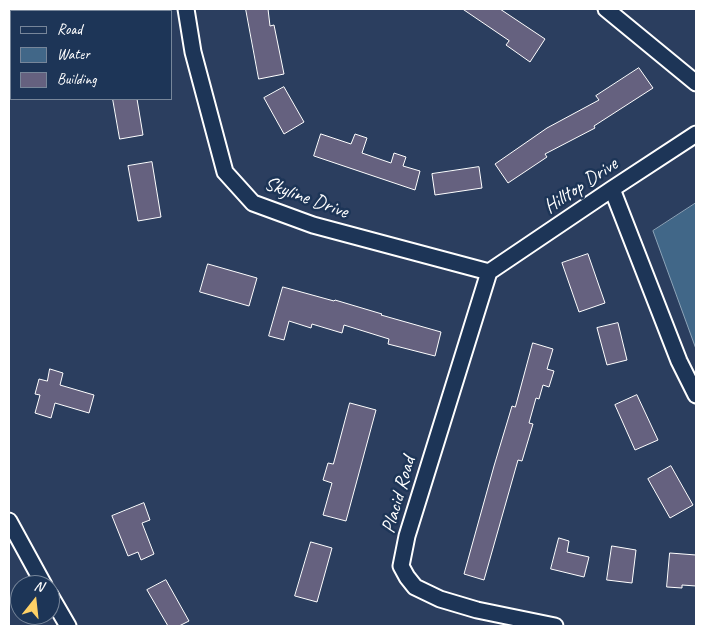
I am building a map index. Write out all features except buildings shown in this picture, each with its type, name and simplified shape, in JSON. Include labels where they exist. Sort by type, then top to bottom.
[{"type":"street","name":"Skyline Drive","points":[[186,9],[193,52],[225,172],[253,203],[313,225],[489,272]]},
{"type":"street","points":[[606,9],[696,83]]},
{"type":"street","name":"Hilltop Drive","points":[[489,272],[696,134]]},
{"type":"street","points":[[612,189],[679,361],[696,395]]},
{"type":"street","name":"Placid Road","points":[[489,272],[407,536],[401,566],[415,587],[440,599],[477,610],[556,626]]},
{"type":"street","points":[[9,521],[39,575]]},
{"type":"street","points":[[60,612],[68,626]]},
{"type":"water","points":[[696,203],[696,349],[653,231]]}]
